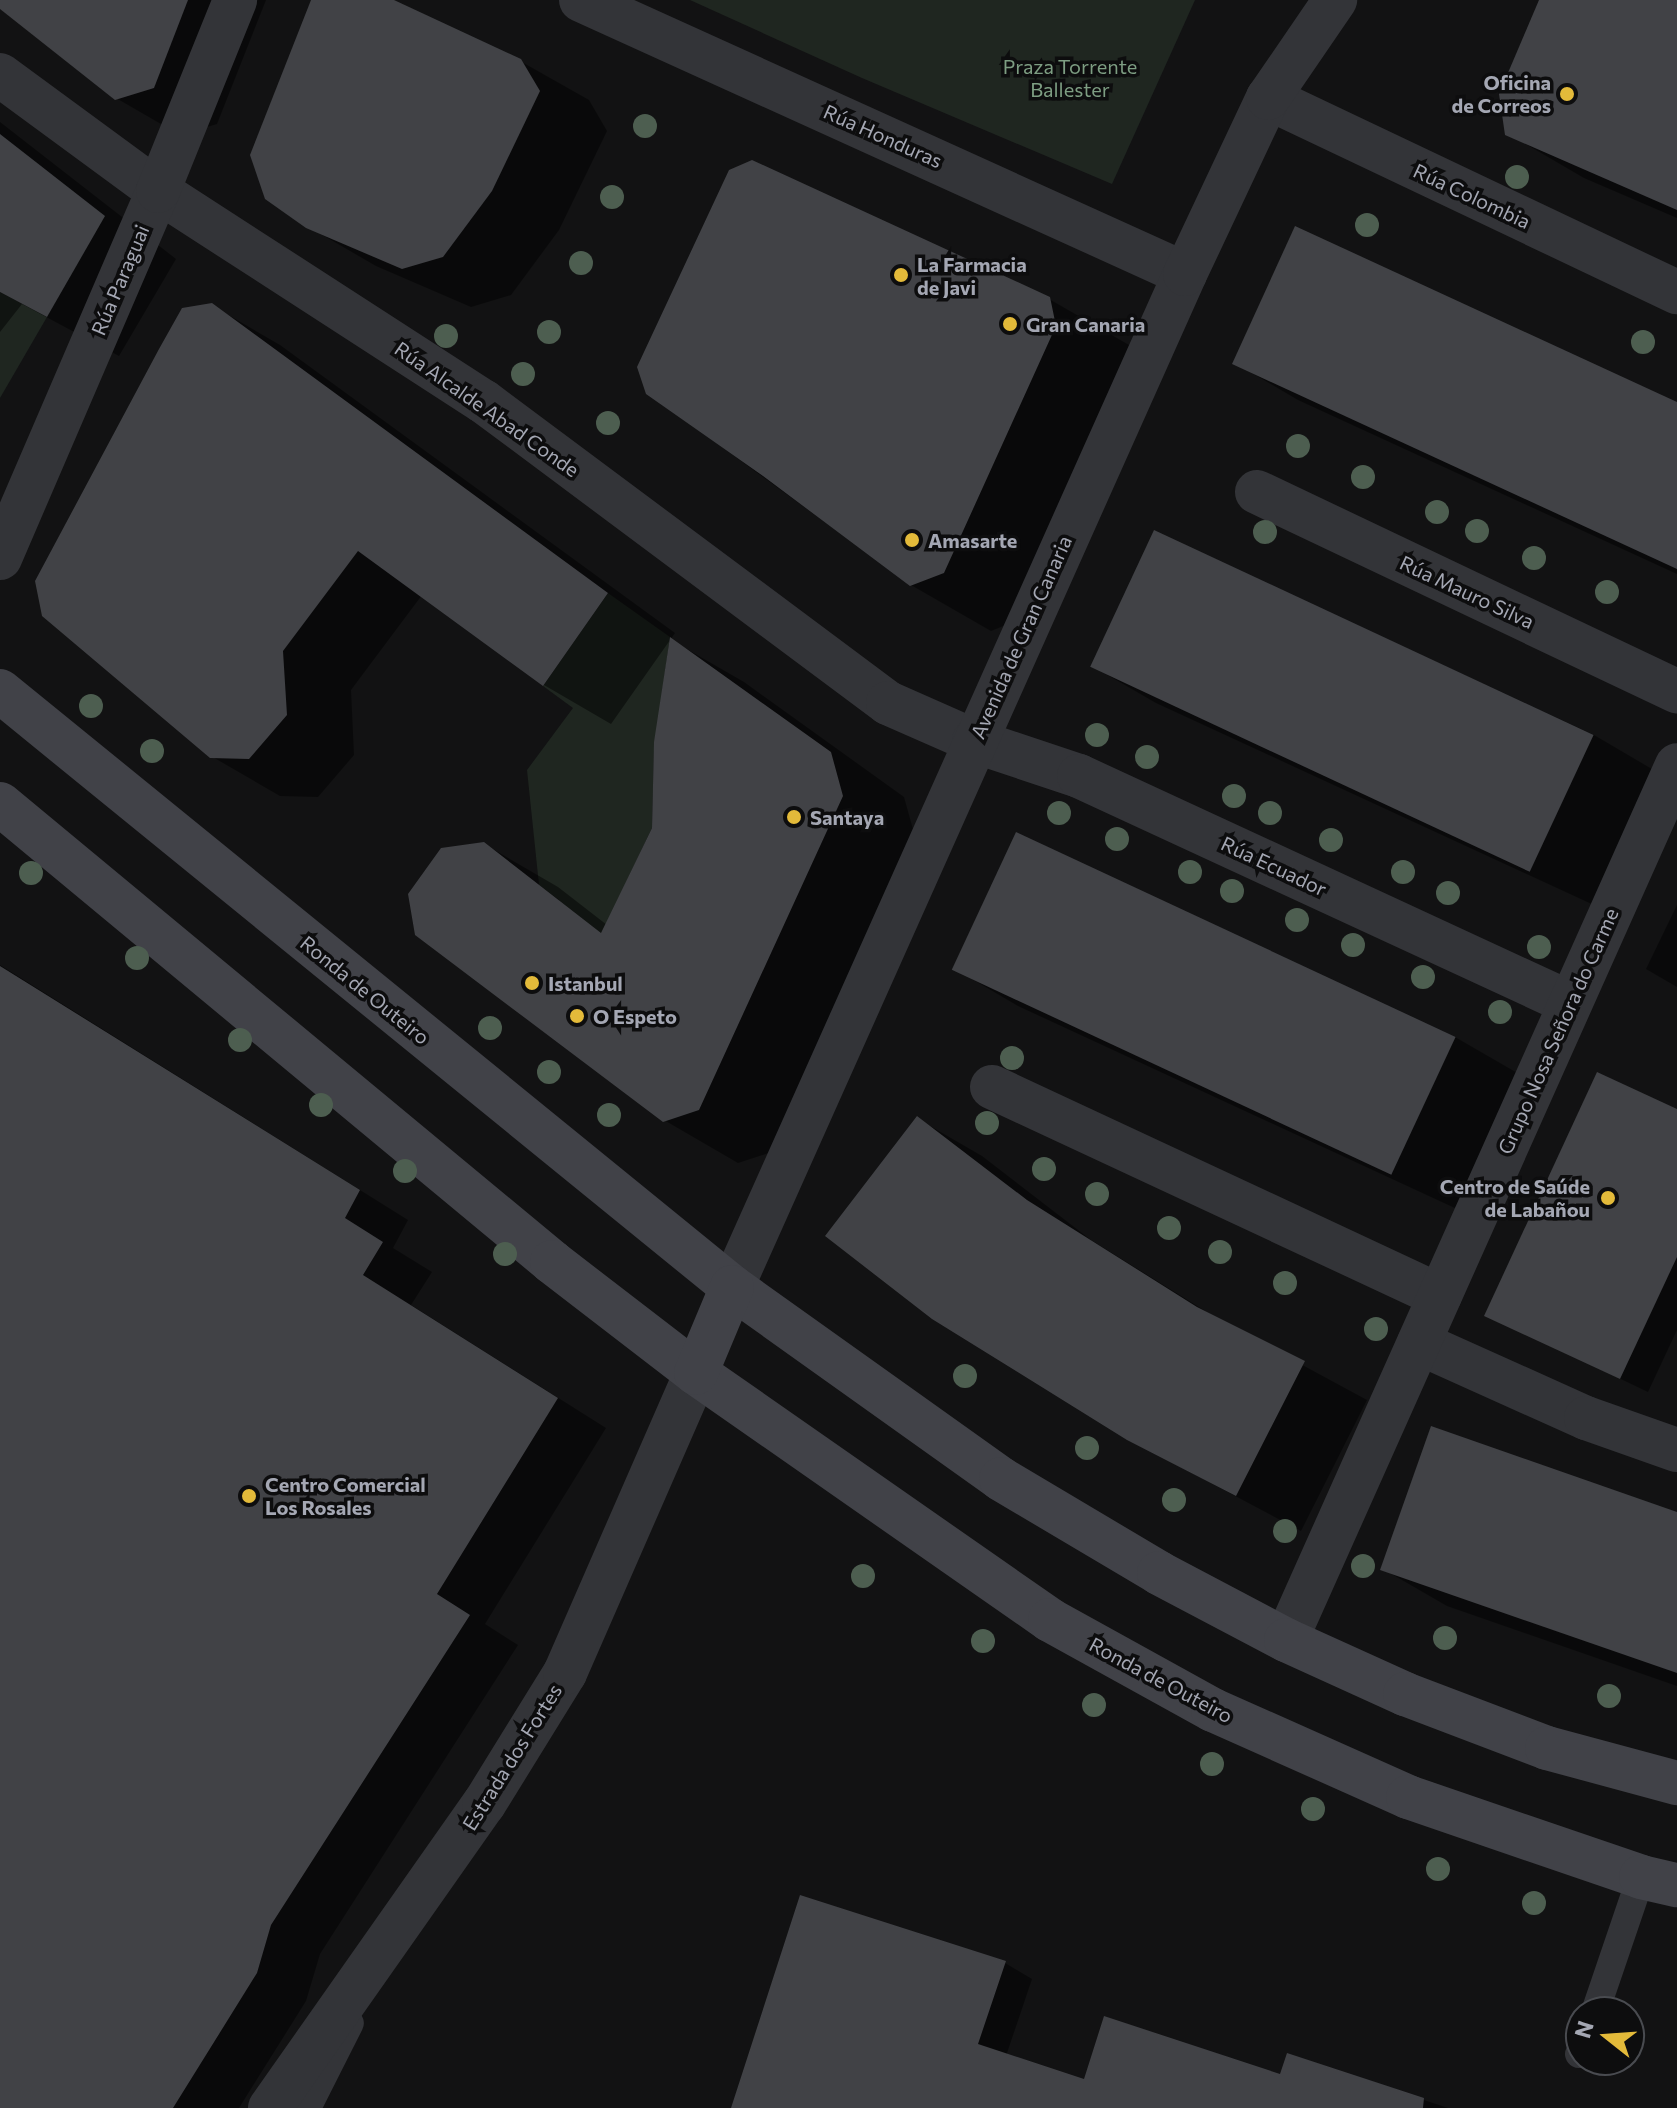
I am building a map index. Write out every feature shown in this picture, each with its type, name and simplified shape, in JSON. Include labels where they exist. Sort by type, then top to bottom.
[{"type":"street","name":"Rúa Paraguai","points":[[0,558],[158,191],[235,0]]},
{"type":"street","name":"Rúa Honduras","points":[[581,0],[1185,274]]},
{"type":"street","points":[[1268,98],[1312,0]]},
{"type":"street","name":"Avenida de Gran Canaria","points":[[732,1287],[1185,274],[1268,98],[1335,0]]},
{"type":"street","name":"Rúa Alcalde Abad Conde","points":[[0,75],[158,191],[483,401],[888,703],[974,741]]},
{"type":"street","name":"Rúa Colombia","points":[[1268,98],[1677,292]]},
{"type":"street","name":"Rúa Mauro Silva","points":[[1257,492],[1677,691]]},
{"type":"street","name":"Ronda de Outeiro","points":[[0,691],[270,914],[732,1287],[823,1355],[1001,1479],[1159,1573],[1286,1640],[1405,1694],[1547,1748],[1677,1783]]},
{"type":"street","name":"Rúa Ecuador","points":[[974,741],[1079,776],[1570,1003]]},
{"type":"street","name":"Grupo Nosa Señora do Carme","points":[[1286,1640],[1677,765]]},
{"type":"street","name":"Ronda de Outeiro","points":[[0,804],[552,1262],[696,1373],[1050,1620],[1213,1710],[1408,1797],[1659,1881]]},
{"type":"street","points":[[992,1087],[1440,1296]]},
{"type":"street","points":[[696,1373],[732,1287]]},
{"type":"street","points":[[1419,1343],[1586,1418],[1677,1450]]},
{"type":"street","name":"Estrada dos Fortes","points":[[270,2108],[484,1804],[565,1673],[696,1373]]},
{"type":"lane","points":[[1603,1996],[1659,1881]]},
{"type":"lane","points":[[307,2108],[396,1930]]},
{"type":"green space","name":"Praza Torrente Ballester","points":[[690,0],[1195,0],[1112,184],[862,78]]},
{"type":"green space","points":[[0,292],[47,317],[0,398]]},
{"type":"green space","points":[[608,593],[670,637],[654,750],[652,828],[601,935],[552,911],[559,900],[539,885],[527,770],[573,708],[543,686]]},
{"type":"building","points":[[0,0],[188,0],[154,88],[115,100],[0,9]]},
{"type":"building","points":[[311,0],[394,0],[521,59],[540,91],[492,191],[443,257],[402,269],[306,228],[265,199],[250,155]]},
{"type":"building","points":[[1539,0],[1677,0],[1677,210],[1505,135],[1499,94]]},
{"type":"building","points":[[0,134],[105,216],[47,317],[0,292]]},
{"type":"building","points":[[752,160],[1050,297],[1056,326],[944,573],[910,586],[763,476],[646,394],[637,367],[729,170]]},
{"type":"building","points":[[1295,226],[1677,402],[1677,569],[1232,364]]},
{"type":"building","points":[[212,303],[608,593],[543,686],[358,551],[283,651],[287,715],[249,759],[210,758],[42,616],[35,581],[159,349],[182,308]]},
{"type":"building","points":[[1154,530],[1594,735],[1530,872],[1090,667]]},
{"type":"building","points":[[670,637],[831,752],[843,796],[699,1110],[663,1122],[415,935],[408,894],[441,848],[484,842],[601,933],[652,828],[654,742]]},
{"type":"building","points":[[1016,832],[1456,1037],[1391,1175],[952,970]]},
{"type":"building","name":"Centro Comercial Los Rosales","points":[[0,966],[360,1190],[345,1218],[383,1242],[363,1275],[558,1398],[437,1594],[470,1615],[271,1925],[257,1973],[173,2108],[0,2108]]},
{"type":"building","name":"Centro de Saúde de Labañou","points":[[1597,1072],[1677,1109],[1677,1257],[1620,1379],[1484,1316]]},
{"type":"building","points":[[917,1116],[1027,1200],[1197,1307],[1305,1361],[1236,1496],[1127,1440],[932,1319],[825,1236]]},
{"type":"building","points":[[1431,1426],[1677,1512],[1677,1673],[1380,1570]]},
{"type":"building","points":[[800,1895],[1006,1961],[978,2044],[1084,2079],[1104,2016],[1280,2074],[1287,2053],[1424,2098],[1423,2108],[731,2108]]},
{"type":"place","name":"Oficina de Correos","points":[[1567,94]]},
{"type":"place","name":"La Farmacia de Javi","points":[[901,275]]},
{"type":"place","name":"Gran Canaria","points":[[1010,324]]},
{"type":"place","name":"Amasarte","points":[[912,540]]},
{"type":"place","name":"Santaya","points":[[794,817]]},
{"type":"place","name":"Istanbul","points":[[532,983]]},
{"type":"place","name":"O Espeto","points":[[577,1016]]},
{"type":"place","name":"Centro de Saúde de Labañou","points":[[1608,1198]]},
{"type":"place","name":"Centro Comercial Los Rosales","points":[[249,1496]]}]
